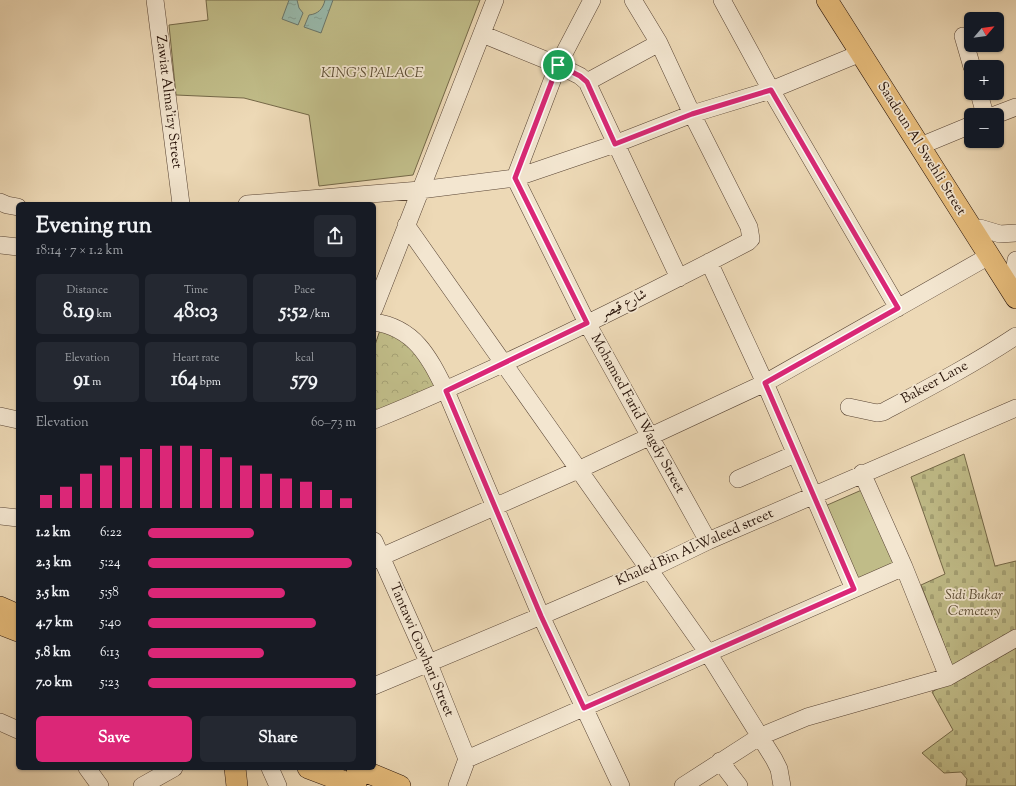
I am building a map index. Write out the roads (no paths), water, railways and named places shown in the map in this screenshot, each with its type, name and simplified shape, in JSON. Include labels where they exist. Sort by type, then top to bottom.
[{"type":"main road","name":"Saadoun Al Swehli Street","points":[[827,0],[989,256],[1015,281]]},
{"type":"main road","name":"Saadoun Al Swehli Street","points":[[834,0],[925,144],[1015,281]]},
{"type":"main road","points":[[0,607],[16,614]]},
{"type":"main road","points":[[0,624],[16,630]]},
{"type":"main road","points":[[235,770],[237,786]]},
{"type":"main road","points":[[313,770],[356,786]]},
{"type":"main road","points":[[361,770],[400,786]]},
{"type":"street","name":"Zawiat Alma'izy Street","points":[[156,0],[181,202]]},
{"type":"street","points":[[376,304],[495,0]]},
{"type":"street","points":[[515,178],[558,65],[592,0]]},
{"type":"street","points":[[633,0],[659,43],[692,114]]},
{"type":"street","points":[[722,0],[771,90],[898,308]]},
{"type":"street","points":[[482,34],[558,65],[580,76],[587,82],[615,144],[680,278]]},
{"type":"street","points":[[963,36],[970,60]]},
{"type":"street","points":[[587,82],[659,43]]},
{"type":"street","points":[[272,202],[420,190],[515,178],[615,144],[692,114],[771,90],[861,53]]},
{"type":"street","points":[[1004,112],[1016,107]]},
{"type":"street","name":"شارع قيصر","points":[[376,419],[446,391],[504,364],[680,278],[742,246],[751,239],[749,227],[692,114]]},
{"type":"street","points":[[925,144],[964,128]]},
{"type":"street","name":"Mohamed Farid Wagdy Street","points":[[515,178],[587,323],[708,541]]},
{"type":"street","points":[[0,202],[16,206]]},
{"type":"street","points":[[406,225],[708,654],[779,769],[782,786]]},
{"type":"street","points":[[980,228],[1000,234],[1016,233]]},
{"type":"street","points":[[0,245],[16,247]]},
{"type":"street","points":[[378,558],[578,470],[765,383],[989,256]]},
{"type":"street","points":[[709,262],[765,383],[854,589]]},
{"type":"street","points":[[376,323],[395,328],[417,343],[432,362],[446,391],[541,616],[620,786]]},
{"type":"street","name":"Bakeer Lane","points":[[849,407],[877,413],[883,412],[960,370],[1016,336]]},
{"type":"street","name":"Khaled Bin Al-Waleed street","points":[[376,685],[648,570],[708,541],[862,473],[1016,408]]},
{"type":"street","points":[[0,416],[16,420]]},
{"type":"street","points":[[738,479],[796,454]]},
{"type":"street","points":[[862,473],[904,567],[948,677]]},
{"type":"street","points":[[0,516],[16,518]]},
{"type":"street","name":"Tantawi Gowhari Street","points":[[378,558],[429,664],[467,759]]},
{"type":"street","points":[[457,786],[467,759],[904,567]]},
{"type":"street","points":[[683,786],[759,737],[807,717],[948,677],[1016,638]]},
{"type":"street","points":[[0,722],[16,729]]},
{"type":"street","points":[[720,761],[739,786]]},
{"type":"street","points":[[88,770],[100,786]]},
{"type":"street","points":[[142,786],[170,770]]},
{"type":"street","points":[[271,770],[278,786]]},
{"type":"water","points":[[289,0],[297,0],[299,8],[303,13],[298,25],[282,19]]},
{"type":"water","points":[[325,0],[333,0],[321,33],[304,27],[309,15],[315,14],[320,10]]},
{"type":"park label","name":"KING'S PALACE","points":[[372,74]]},
{"type":"park label","name":"Sidi Bukar Cemetery","points":[[974,604]]}]
